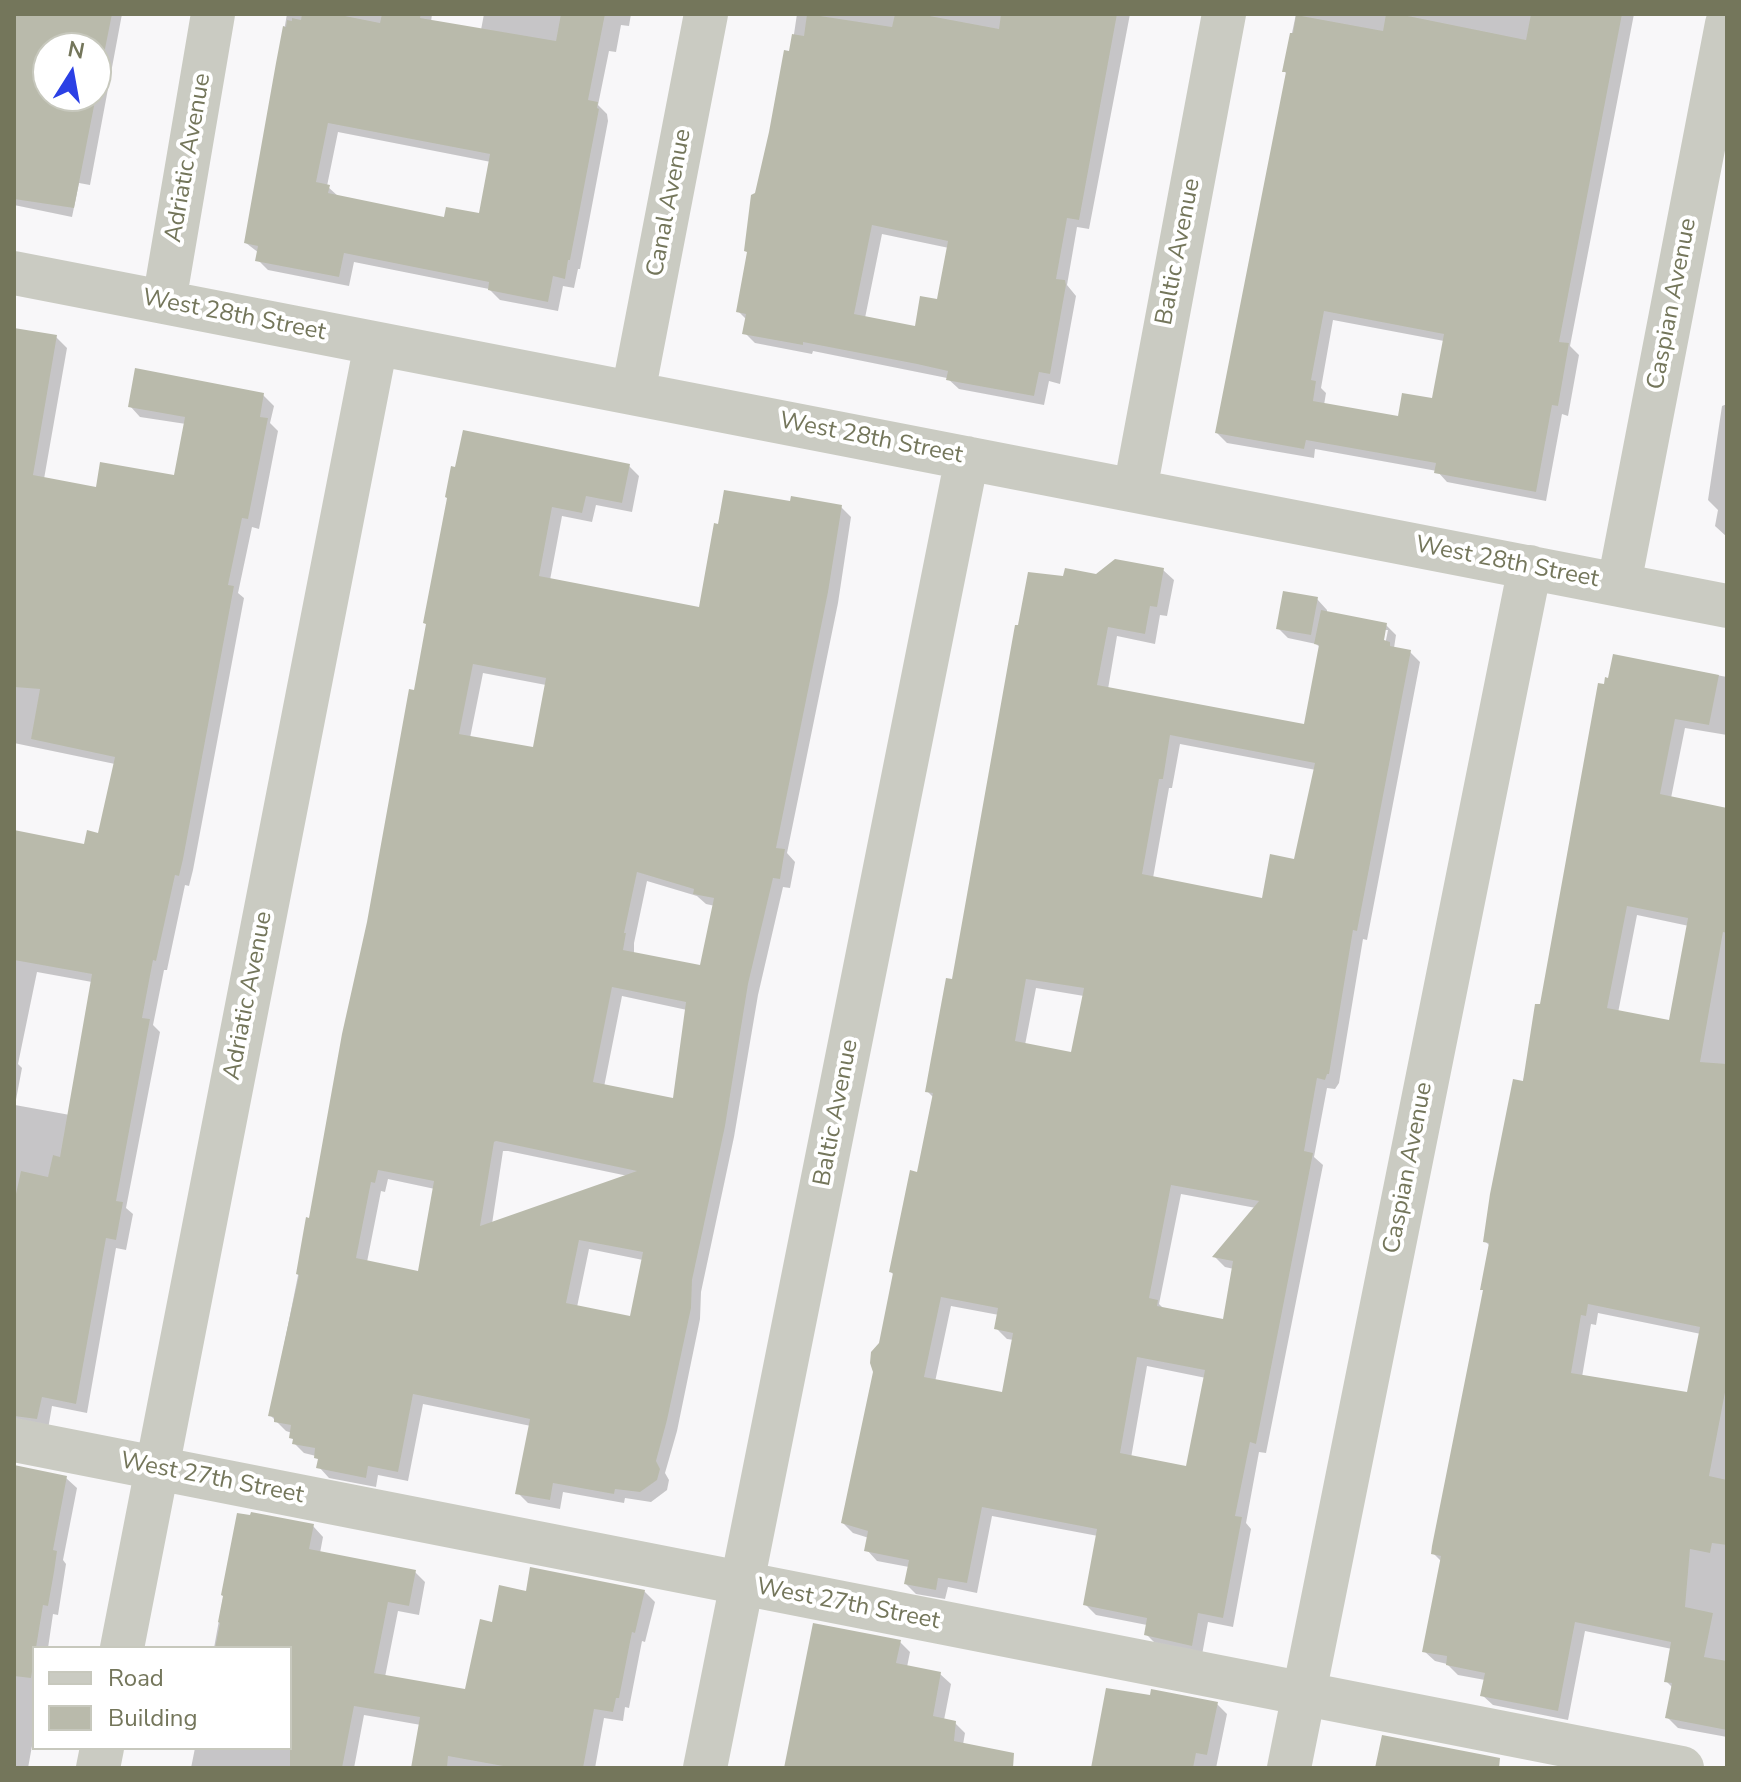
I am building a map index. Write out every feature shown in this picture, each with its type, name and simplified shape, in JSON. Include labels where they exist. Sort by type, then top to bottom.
[{"type":"street","name":"Adriatic Avenue","points":[[164,302],[213,14]]},
{"type":"street","name":"Canal Avenue","points":[[633,393],[706,14]]},
{"type":"street","name":"Baltic Avenue","points":[[1135,490],[1224,14]]},
{"type":"street","name":"Caspian Avenue","points":[[1619,584],[1727,24]]},
{"type":"street","name":"West 28th Street","points":[[14,273],[1727,606]]},
{"type":"street","name":"Adriatic Avenue","points":[[122,1646],[376,344]]},
{"type":"street","name":"Baltic Avenue","points":[[705,1768],[967,458]]},
{"type":"street","name":"Caspian Avenue","points":[[1289,1768],[1530,567]]},
{"type":"street","name":"West 27th Street","points":[[14,1440],[1682,1768]]},
{"type":"building","points":[[14,14],[112,14],[108,32],[32,32],[32,112],[93,112],[74,208],[14,199]]},
{"type":"building","points":[[302,14],[335,14],[380,23],[382,14],[421,14],[420,18],[556,41],[561,14],[605,14],[588,100],[598,102],[599,109],[570,260],[565,279],[553,276],[548,302],[488,290],[489,282],[344,253],[339,277],[255,261],[258,246],[244,243],[283,26],[286,27],[287,20],[292,21],[292,18],[301,20]],"holes":[[[328,123],[490,154],[479,213],[446,207],[444,217],[328,193],[330,185],[316,182]]]},
{"type":"building","points":[[807,14],[892,27],[895,14],[919,14],[999,29],[1001,14],[1117,14],[1079,220],[1067,218],[1056,279],[1065,280],[1066,285],[1050,374],[1039,372],[1034,396],[946,380],[948,371],[917,364],[803,342],[803,345],[742,334],[746,314],[736,312],[747,252],[744,251],[751,195],[755,193],[769,132],[784,50],[789,51],[792,34],[804,36]],"holes":[[[872,225],[948,241],[937,299],[920,296],[915,326],[854,314]]]},
{"type":"building","points":[[1386,14],[1398,14],[1526,40],[1531,14],[1622,14],[1559,342],[1569,343],[1558,406],[1552,405],[1536,492],[1434,473],[1436,463],[1306,440],[1304,449],[1215,433],[1286,72],[1282,72],[1296,15],[1383,31]],"holes":[[[1324,311],[1444,334],[1432,398],[1402,393],[1398,416],[1313,401],[1316,381],[1311,380]]]},
{"type":"building","points":[[14,328],[57,335],[33,475],[96,487],[100,462],[174,475],[185,417],[128,407],[135,368],[264,393],[260,417],[268,418],[248,519],[242,518],[228,585],[234,586],[183,859],[179,876],[175,875],[156,961],[153,960],[142,1018],[150,1019],[116,1201],[123,1202],[116,1240],[106,1238],[76,1404],[42,1397],[37,1419],[14,1416],[14,1203],[21,1171],[48,1177],[53,1155],[60,1157],[92,974],[14,960],[14,830],[84,844],[87,830],[98,833],[115,757],[31,739],[40,689],[14,687]]},
{"type":"building","points":[[463,430],[630,464],[622,503],[586,496],[582,513],[552,507],[539,576],[699,607],[714,523],[718,524],[724,490],[790,501],[791,496],[842,505],[828,592],[776,848],[785,849],[780,879],[773,878],[748,984],[725,1126],[692,1280],[691,1308],[656,1461],[660,1469],[657,1480],[640,1492],[615,1489],[614,1494],[553,1483],[550,1500],[515,1494],[530,1419],[413,1394],[398,1472],[368,1466],[366,1478],[316,1468],[318,1459],[314,1458],[315,1448],[292,1444],[293,1439],[289,1438],[291,1425],[274,1422],[274,1417],[268,1416],[299,1275],[296,1274],[306,1217],[309,1218],[342,1034],[367,922],[409,689],[414,690],[451,466],[455,467]],"holes":[[[473,664],[546,678],[533,747],[459,734]],[[637,872],[694,889],[693,894],[714,898],[700,965],[623,950]],[[612,987],[686,1002],[673,1098],[593,1082]],[[496,1141],[637,1171],[480,1226]],[[378,1170],[434,1181],[418,1271],[356,1258],[371,1182],[375,1183]],[[579,1240],[643,1252],[630,1316],[566,1303]]]},
{"type":"building","points":[[1115,559],[1164,568],[1157,607],[1150,606],[1145,634],[1108,627],[1097,685],[1304,724],[1319,645],[1314,644],[1321,610],[1387,623],[1384,640],[1390,642],[1390,646],[1411,650],[1357,931],[1353,930],[1329,1074],[1325,1080],[1317,1078],[1304,1151],[1313,1153],[1256,1444],[1250,1442],[1235,1516],[1242,1517],[1223,1618],[1198,1613],[1192,1646],[1144,1635],[1147,1618],[1083,1605],[1097,1529],[982,1507],[967,1583],[938,1578],[936,1590],[904,1584],[909,1560],[864,1551],[868,1531],[841,1523],[873,1372],[871,1352],[879,1343],[893,1273],[889,1272],[910,1170],[917,1172],[933,1093],[925,1092],[931,1059],[946,978],[952,979],[1015,625],[1018,625],[1028,572],[1063,576],[1065,568],[1096,574]],"holes":[[[1170,735],[1315,763],[1294,859],[1270,854],[1262,898],[1142,874],[1159,779],[1163,779]],[[1026,979],[1084,988],[1071,1052],[1015,1041]],[[1171,1185],[1259,1201],[1212,1257],[1233,1261],[1223,1319],[1157,1306],[1158,1300],[1149,1298]],[[941,1297],[998,1308],[994,1329],[1013,1333],[1002,1392],[924,1377]],[[1137,1357],[1205,1370],[1186,1466],[1120,1453]]]},
{"type":"building","points":[[1283,591],[1318,597],[1311,635],[1276,629]]},
{"type":"building","points":[[1613,654],[1719,675],[1709,725],[1675,719],[1660,794],[1727,808],[1727,933],[1723,932],[1700,1062],[1727,1064],[1727,1382],[1709,1476],[1727,1480],[1727,1545],[1712,1543],[1710,1553],[1690,1549],[1685,1607],[1713,1613],[1704,1657],[1727,1661],[1727,1730],[1665,1718],[1672,1683],[1664,1682],[1671,1642],[1575,1622],[1558,1711],[1480,1696],[1485,1673],[1446,1665],[1447,1656],[1422,1652],[1441,1556],[1431,1554],[1432,1546],[1483,1290],[1480,1290],[1489,1243],[1483,1242],[1490,1194],[1513,1079],[1523,1081],[1535,1004],[1540,1004],[1598,683],[1604,684],[1605,677],[1608,678]],"holes":[[[1627,906],[1688,918],[1669,1020],[1607,1008]],[[1588,1304],[1700,1327],[1687,1392],[1571,1373],[1581,1315],[1586,1316]]]},
{"type":"building","points":[[14,1465],[67,1476],[53,1550],[57,1551],[48,1606],[43,1605],[36,1646],[32,1646],[31,1678],[14,1676]]},
{"type":"building","points":[[251,1512],[314,1524],[309,1549],[416,1570],[409,1606],[388,1602],[374,1673],[465,1689],[480,1619],[492,1622],[499,1585],[526,1591],[530,1567],[645,1590],[635,1633],[632,1632],[619,1698],[616,1698],[613,1712],[594,1709],[583,1768],[514,1768],[448,1756],[447,1768],[411,1768],[420,1717],[354,1706],[342,1768],[290,1768],[292,1646],[215,1646],[221,1595],[237,1513],[250,1515]]},
{"type":"building","points":[[813,1623],[901,1640],[896,1663],[941,1672],[933,1716],[956,1721],[954,1741],[1014,1753],[1013,1768],[784,1768]]},
{"type":"building","points":[[1106,1688],[1150,1695],[1151,1689],[1218,1702],[1207,1755],[1196,1753],[1193,1768],[1091,1768]]},
{"type":"building","points":[[1382,1735],[1500,1758],[1499,1768],[1375,1768]]}]
